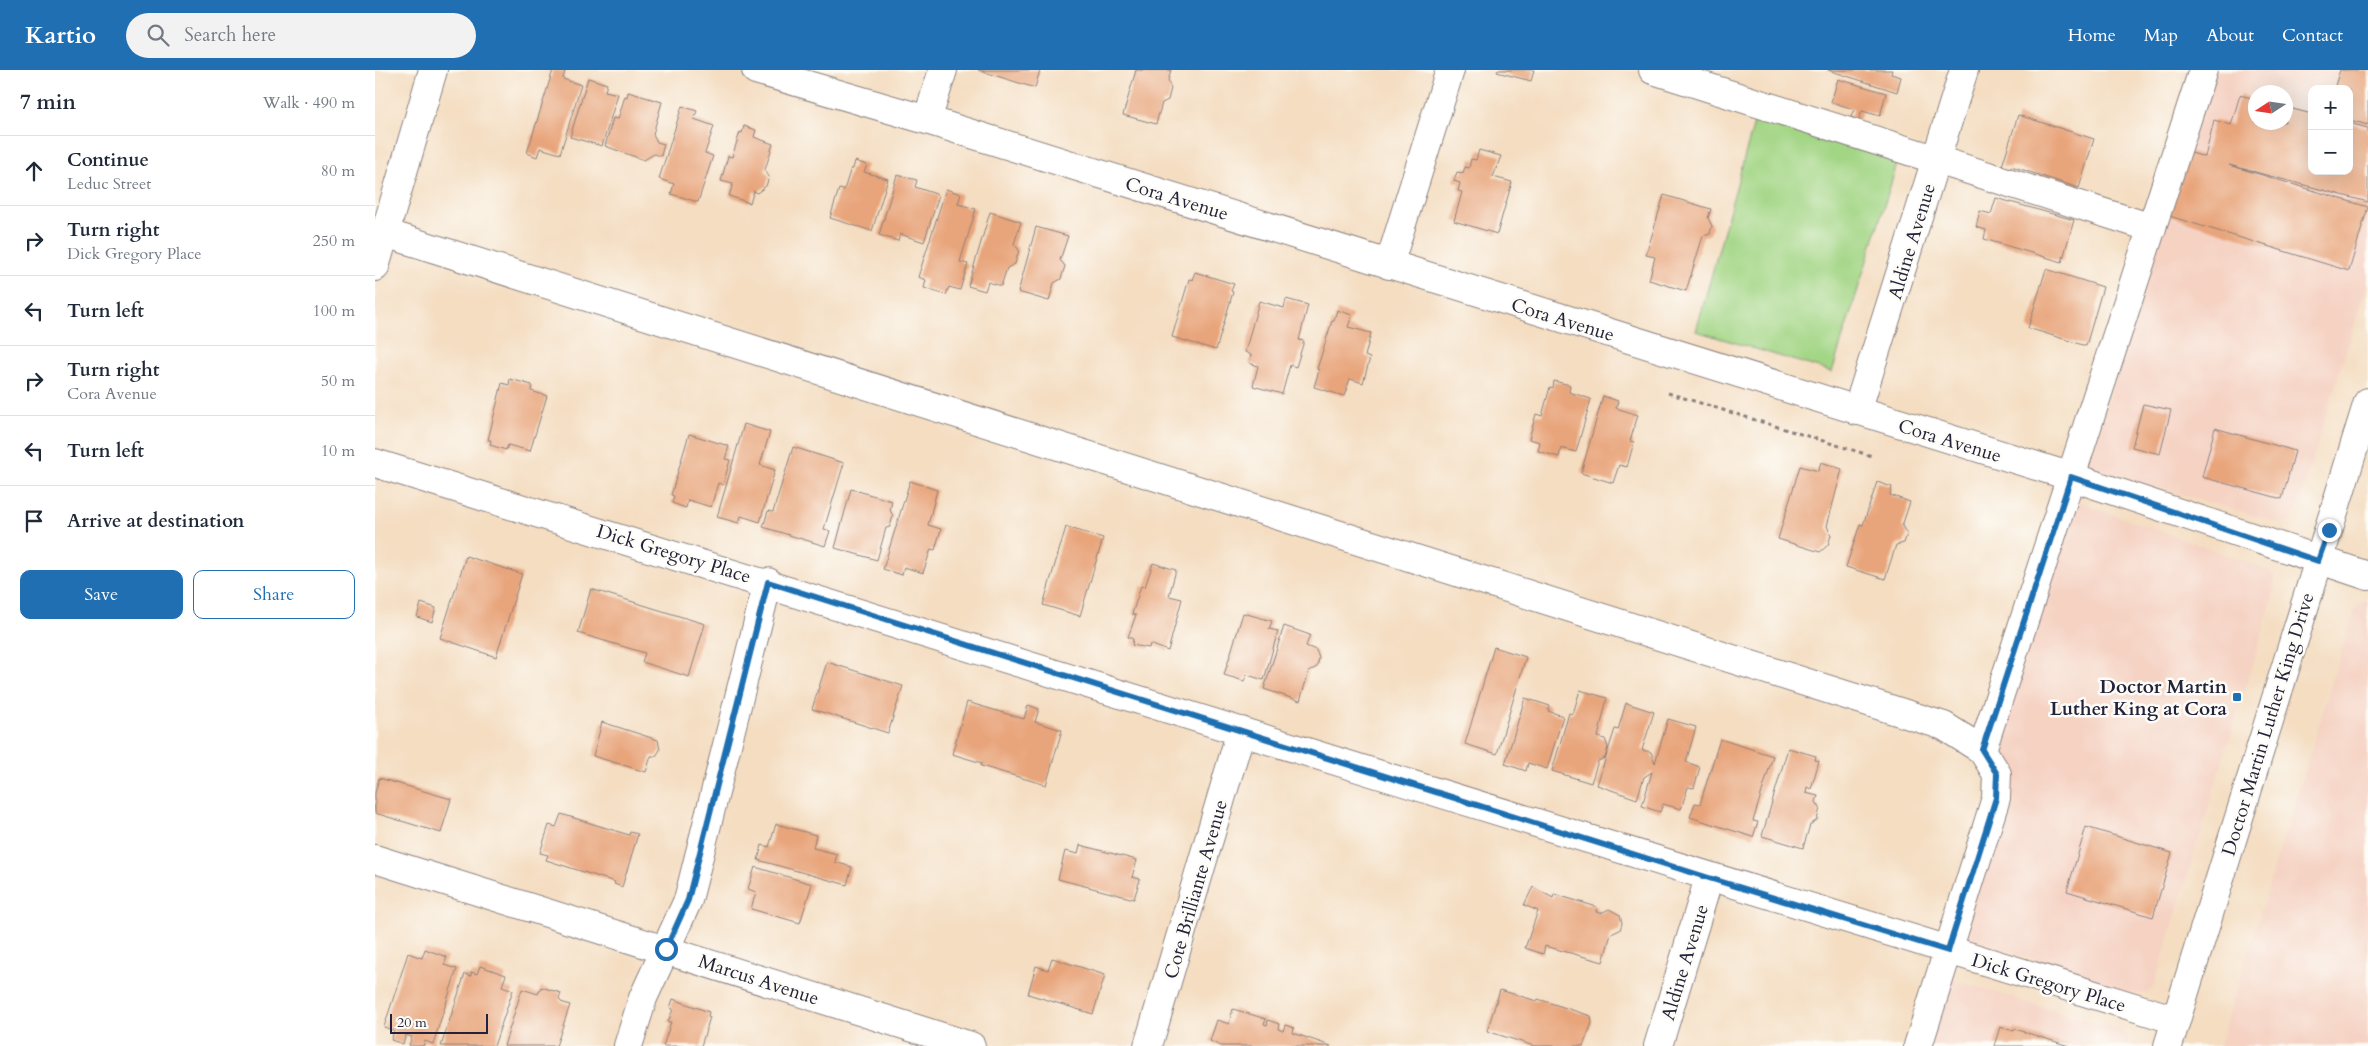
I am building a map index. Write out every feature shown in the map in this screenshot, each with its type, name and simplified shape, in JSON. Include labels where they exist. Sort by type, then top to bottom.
[{"type":"street","points":[[375,266],[433,70]]},
{"type":"street","name":"Cora Avenue","points":[[756,70],[927,120],[2071,477],[2318,561],[2368,576]]},
{"type":"street","points":[[927,120],[943,70]]},
{"type":"street","points":[[1389,264],[1450,70]]},
{"type":"street","points":[[1653,70],[1704,78],[1936,160],[2152,228]]},
{"type":"street","name":"Aldine Avenue","points":[[1857,411],[1964,70]]},
{"type":"street","points":[[1982,750],[2203,70]]},
{"type":"street","points":[[385,233],[1943,726],[1982,750],[1997,774],[1996,798],[1918,1046]]},
{"type":"street","name":"Doctor Martin Luther King Drive","points":[[2168,1046],[2368,402]]},
{"type":"street","name":"Dick Gregory Place","points":[[375,463],[768,582],[1709,878],[2176,1020]]},
{"type":"street","points":[[628,1046],[643,998],[688,900],[768,582]]},
{"type":"street","name":"Cote Brilliante Avenue","points":[[1149,1046],[1241,731]]},
{"type":"street","name":"Marcus Avenue","points":[[375,859],[971,1046]]},
{"type":"street","name":"Aldine Avenue","points":[[1658,1046],[1709,878]]},
{"type":"path","points":[[1668,393],[1872,456]]},
{"type":"shaded area","points":[[2213,70],[2368,70],[2368,281],[2296,512],[2292,520],[2279,523],[2087,467]]},
{"type":"shaded area","points":[[2076,501],[2269,570],[2274,578],[2275,590],[2155,983],[2151,990],[2143,994],[2129,992],[1960,934],[1996,751]]},
{"type":"shaded area","points":[[2368,601],[2368,1046],[2219,1046],[2355,608],[2361,602]]},
{"type":"shaded area","points":[[1944,977],[2122,1031],[2129,1038],[2130,1046],[1923,1046]]},
{"type":"green space","points":[[1757,112],[1899,158],[1832,372],[1696,331]]},
{"type":"building","points":[[553,70],[565,71],[563,79],[581,85],[560,154],[540,148],[537,157],[527,153]]},
{"type":"building","points":[[978,70],[1040,70],[1035,88]]},
{"type":"building","points":[[1136,70],[1171,70],[1168,81],[1171,88],[1168,100],[1162,103],[1156,124],[1123,115]]},
{"type":"building","points":[[1498,70],[1534,70],[1531,81],[1497,72]]},
{"type":"building","points":[[1828,70],[1892,70],[1891,74],[1901,77],[1897,92]]},
{"type":"building","points":[[2340,70],[2368,70],[2368,125],[2353,121],[2353,85],[2335,85]]},
{"type":"building","points":[[588,78],[607,84],[605,91],[618,94],[602,146],[570,137]]},
{"type":"building","points":[[1838,79],[1886,93],[1880,116],[1862,111],[1859,120],[1851,117],[1854,109],[1831,102]]},
{"type":"building","points":[[628,92],[662,102],[653,134],[657,142],[664,144],[661,156],[654,154],[644,160],[605,146],[613,118],[618,119]]},
{"type":"building","points":[[2240,95],[2248,97],[2248,130],[2293,130],[2293,109],[2308,113],[2308,175],[2353,175],[2353,124],[2368,128],[2368,202],[2229,165],[2368,207],[2349,271],[2169,216],[2188,152],[2205,157],[2214,120],[2231,125]]},
{"type":"building","points":[[682,106],[697,111],[694,119],[714,126],[705,153],[713,156],[698,202],[671,194],[674,184],[659,179]]},
{"type":"building","points":[[2018,115],[2094,139],[2079,188],[2011,166],[2011,168],[2002,166]]},
{"type":"building","points":[[744,126],[756,130],[754,137],[773,144],[765,170],[769,177],[766,186],[757,193],[754,191],[750,203],[729,196],[733,184],[721,181],[728,156],[732,157],[740,132],[742,133]]},
{"type":"building","points":[[1479,150],[1501,156],[1493,177],[1512,182],[1497,234],[1454,221],[1462,192],[1458,191],[1460,183],[1454,181],[1457,172],[1463,173],[1465,167],[1469,168],[1471,159],[1476,160]]},
{"type":"building","points":[[855,161],[867,165],[864,172],[888,179],[872,231],[830,218],[839,189],[844,190]]},
{"type":"building","points":[[897,175],[917,180],[915,187],[939,195],[924,242],[900,234],[898,241],[879,235]]},
{"type":"building","points":[[946,189],[961,194],[958,204],[976,209],[960,262],[968,264],[960,290],[949,287],[946,295],[924,288],[926,280],[918,277]]},
{"type":"building","points":[[1664,195],[1711,209],[1708,218],[1712,226],[1710,234],[1703,236],[1686,291],[1649,280],[1655,257],[1646,255]]},
{"type":"building","points":[[1996,198],[2074,220],[2062,262],[1984,239],[1986,230],[1976,227],[1980,211],[1991,214]]},
{"type":"building","points":[[990,212],[1021,222],[1014,244],[1019,250],[1015,264],[1007,268],[1001,286],[988,282],[985,291],[968,286]]},
{"type":"building","points":[[1036,227],[1068,236],[1060,260],[1065,266],[1061,279],[1054,283],[1049,301],[1018,292]]},
{"type":"building","points":[[2046,269],[2103,287],[2086,346],[2028,328]]},
{"type":"building","points":[[1195,272],[1234,284],[1216,350],[1172,337],[1189,279],[1192,280]]},
{"type":"building","points":[[1286,299],[1308,305],[1299,340],[1304,341],[1296,367],[1290,365],[1282,394],[1253,386],[1258,366],[1249,363],[1251,355],[1245,352],[1259,301],[1284,308]]},
{"type":"building","points":[[1337,310],[1352,315],[1348,327],[1371,333],[1365,356],[1370,358],[1363,383],[1350,379],[1344,396],[1314,387],[1319,370],[1317,369]]},
{"type":"building","points":[[510,379],[532,385],[531,391],[547,396],[530,451],[508,445],[506,450],[490,445],[491,440],[488,440],[502,383],[509,385]]},
{"type":"building","points":[[1554,381],[1570,385],[1569,392],[1591,399],[1576,452],[1561,448],[1559,457],[1538,451],[1540,442],[1529,439],[1536,414],[1542,416],[1550,387],[1553,388]]},
{"type":"building","points":[[1603,396],[1618,401],[1616,408],[1638,415],[1630,441],[1634,442],[1627,467],[1619,465],[1613,483],[1581,473]]},
{"type":"building","points":[[2143,404],[2171,410],[2160,454],[2132,447]]},
{"type":"building","points":[[744,424],[770,432],[760,465],[775,470],[760,522],[741,516],[739,523],[717,517]]},
{"type":"building","points":[[2215,428],[2295,451],[2282,499],[2202,477]]},
{"type":"building","points":[[689,434],[729,446],[725,459],[730,460],[723,485],[718,483],[711,507],[688,500],[686,508],[672,503],[674,496],[671,495]]},
{"type":"building","points":[[793,447],[844,463],[824,529],[830,531],[825,546],[763,527],[768,511],[773,512]]},
{"type":"building","points":[[1821,462],[1842,469],[1827,526],[1831,535],[1828,545],[1820,552],[1778,539],[1800,466],[1818,471]]},
{"type":"building","points":[[910,481],[937,490],[928,525],[941,529],[935,550],[931,549],[923,573],[904,567],[902,575],[883,569]]},
{"type":"building","points":[[1877,482],[1892,487],[1890,495],[1910,502],[1902,526],[1907,534],[1904,543],[1896,545],[1885,579],[1846,567],[1860,524],[1863,525]]},
{"type":"building","points":[[851,489],[892,501],[890,510],[893,516],[890,527],[886,528],[877,560],[835,548]]},
{"type":"building","points":[[1066,527],[1103,538],[1080,616],[1043,605]]},
{"type":"building","points":[[466,556],[522,574],[496,657],[440,638]]},
{"type":"building","points":[[1153,563],[1176,570],[1169,596],[1182,599],[1168,651],[1150,644],[1149,648],[1132,645],[1133,639],[1128,637],[1136,615],[1132,614],[1141,586],[1145,587]]},
{"type":"building","points":[[591,589],[705,624],[689,677],[642,662],[645,653],[578,633]]},
{"type":"building","points":[[421,603],[436,608],[432,622],[417,617]]},
{"type":"building","points":[[1243,613],[1272,621],[1269,629],[1278,631],[1264,680],[1247,675],[1244,681],[1224,675]]},
{"type":"building","points":[[1284,626],[1310,635],[1306,646],[1316,650],[1319,658],[1317,667],[1309,671],[1300,701],[1264,689]]},
{"type":"building","points":[[1494,647],[1526,657],[1497,754],[1465,744]]},
{"type":"building","points":[[827,662],[903,686],[888,733],[812,709]]},
{"type":"building","points":[[1580,690],[1607,698],[1598,737],[1605,739],[1608,747],[1605,758],[1598,761],[1591,783],[1552,771],[1569,713],[1573,714]]},
{"type":"building","points":[[1525,698],[1550,706],[1548,711],[1563,716],[1547,769],[1528,763],[1526,771],[1505,764]]},
{"type":"building","points":[[967,702],[1024,719],[1028,705],[1039,709],[1035,722],[1062,730],[1046,785],[981,766],[982,763],[952,754]]},
{"type":"building","points":[[1626,703],[1654,712],[1642,750],[1651,752],[1655,763],[1668,719],[1696,727],[1686,762],[1700,767],[1694,788],[1688,787],[1681,809],[1663,804],[1660,812],[1642,806],[1652,772],[1644,777],[1637,799],[1597,785],[1615,729],[1618,730]]},
{"type":"building","points":[[602,722],[658,740],[660,750],[656,756],[651,756],[646,772],[593,756]]},
{"type":"building","points":[[1720,739],[1773,756],[1753,821],[1758,822],[1753,837],[1690,817],[1695,803],[1700,804]]},
{"type":"building","points":[[1788,748],[1816,756],[1815,760],[1819,761],[1811,789],[1807,787],[1806,793],[1818,796],[1816,802],[1820,808],[1817,820],[1810,825],[1803,848],[1762,836]]},
{"type":"building","points":[[379,778],[451,799],[441,833],[375,813],[375,793]]},
{"type":"building","points":[[561,814],[629,835],[630,832],[638,834],[622,887],[614,884],[615,882],[546,860],[548,855],[540,853],[549,825],[556,827]]},
{"type":"building","points":[[776,824],[816,835],[813,848],[837,854],[835,862],[852,867],[847,885],[758,860],[762,845],[769,847]]},
{"type":"building","points":[[2086,827],[2172,853],[2153,917],[2067,891]]},
{"type":"building","points":[[1080,845],[1137,860],[1132,877],[1140,879],[1134,899],[1058,879],[1065,851],[1078,854]]},
{"type":"building","points":[[755,867],[812,884],[800,923],[751,909],[756,892],[748,889]]},
{"type":"building","points":[[1533,887],[1553,898],[1554,894],[1597,907],[1596,912],[1601,913],[1609,909],[1620,915],[1622,923],[1620,930],[1611,934],[1603,962],[1545,946],[1543,954],[1525,948],[1538,911],[1524,905]]},
{"type":"building","points":[[425,949],[447,957],[444,965],[457,969],[433,1044],[425,1041],[423,1046],[411,1046],[409,1045],[412,1037],[406,1035],[403,1044],[391,1040],[394,1031],[384,1027],[408,953],[422,958]]},
{"type":"building","points":[[1052,958],[1105,975],[1093,1014],[1028,994],[1036,966],[1048,970]]},
{"type":"building","points":[[480,966],[506,975],[502,986],[513,990],[494,1046],[441,1046],[465,974],[471,976],[471,972],[477,974]]},
{"type":"building","points":[[541,987],[561,993],[559,999],[561,1002],[570,1005],[556,1046],[504,1046],[522,989],[538,994]]},
{"type":"building","points":[[1500,990],[1537,1001],[1538,999],[1591,1016],[1592,1023],[1583,1046],[1534,1046],[1487,1031]]},
{"type":"building","points":[[673,999],[709,1012],[708,1016],[710,1017],[701,1046],[663,1046],[671,1022],[668,1022],[673,1009],[670,1008]]},
{"type":"building","points":[[1233,1009],[1266,1019],[1264,1024],[1267,1025],[1268,1020],[1279,1024],[1278,1029],[1283,1031],[1285,1025],[1294,1028],[1293,1033],[1331,1046],[1221,1046],[1210,1041],[1217,1020],[1229,1024]]},
{"type":"building","points":[[2000,1027],[2014,1031],[2015,1029],[2069,1046],[1994,1046]]},
{"type":"place","name":"Doctor Martin Luther King at Cora","points":[[2237,697]]},
{"type":"route","points":[[666,949],[688,900],[768,582],[1709,878],[1948,951],[1996,798],[1997,774],[1982,750],[2071,477],[2318,561],[2329,530]]}]
